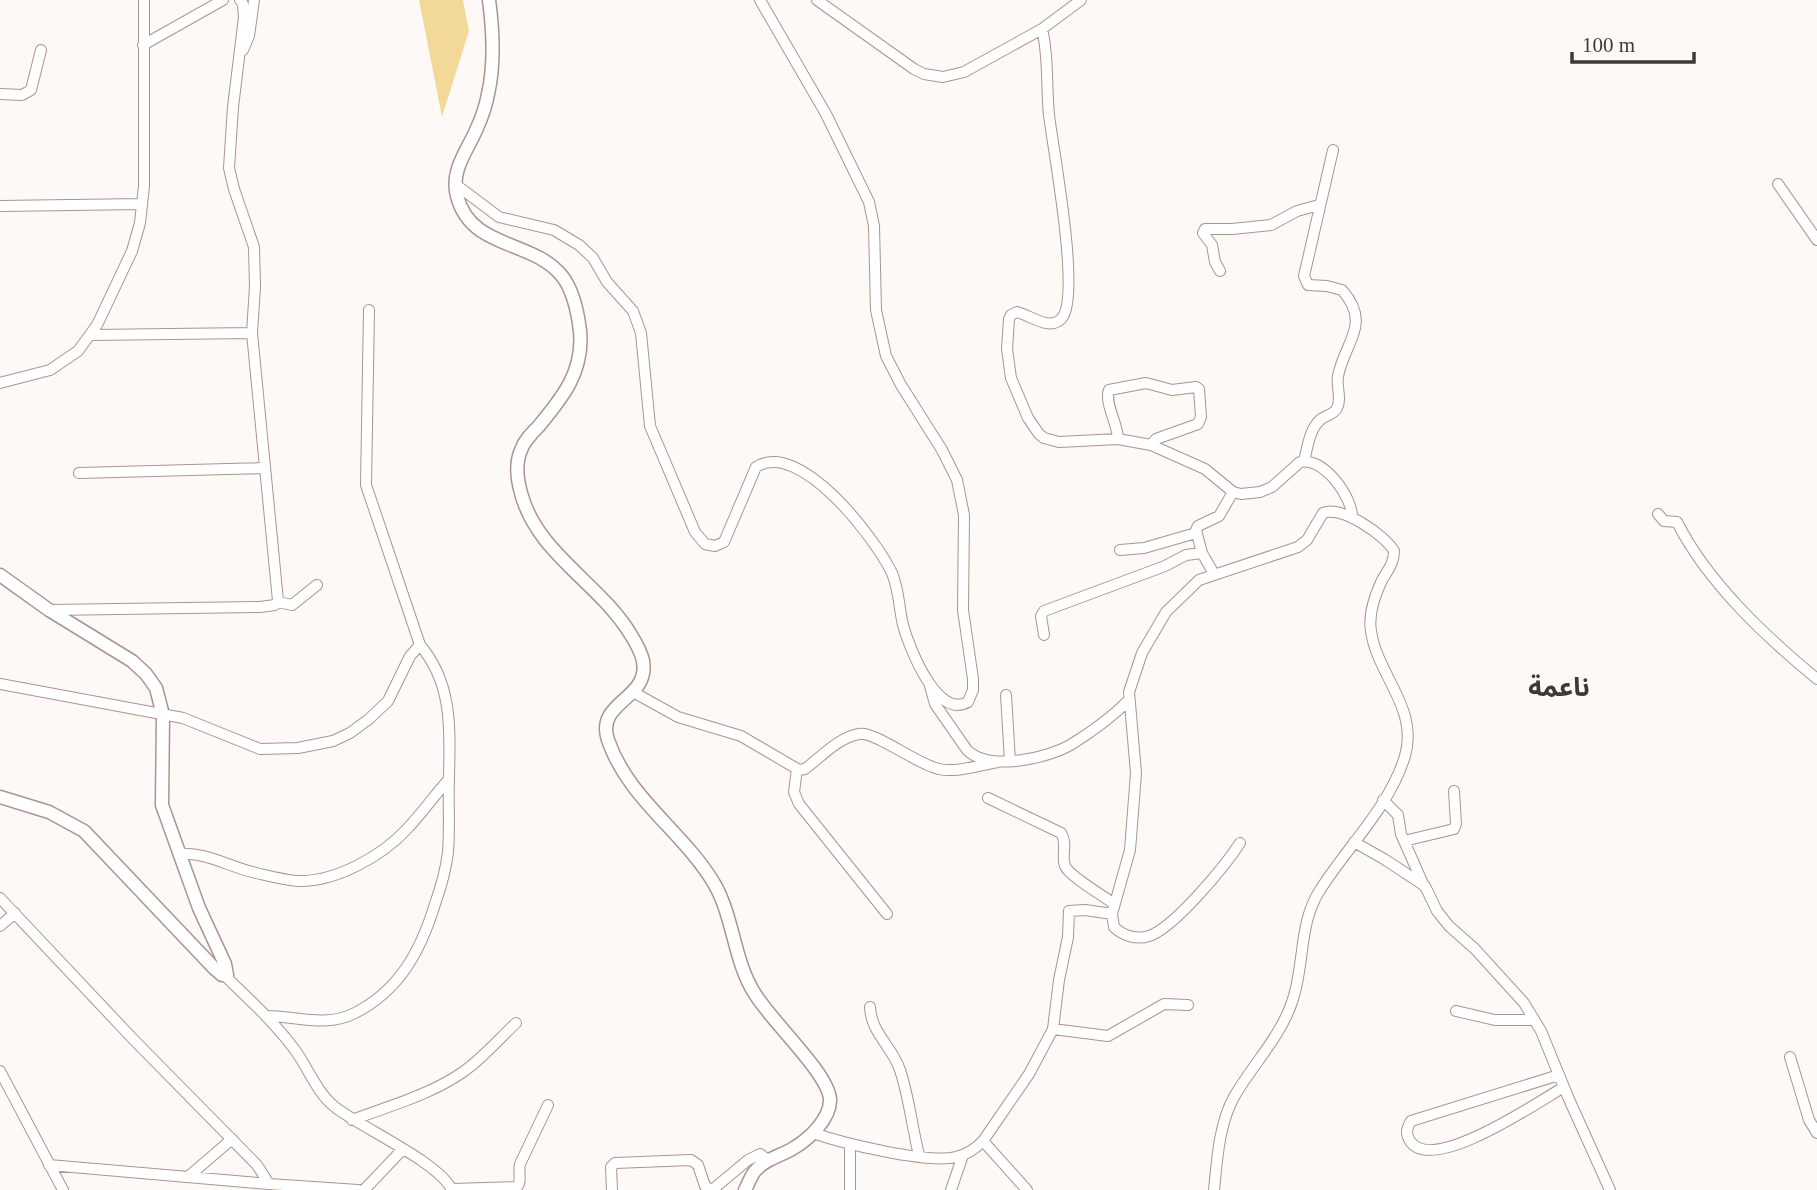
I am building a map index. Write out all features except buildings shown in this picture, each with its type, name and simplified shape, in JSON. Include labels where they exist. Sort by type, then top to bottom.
[{"type":"street","points":[[0,383],[37,374],[63,363],[78,351],[91,335],[128,261],[137,234],[142,204],[145,150],[144,0]]},
{"type":"street","points":[[143,46],[223,0]]},
{"type":"street","points":[[240,0],[244,12],[229,168],[254,247],[252,333],[278,602]]},
{"type":"street","points":[[238,60],[249,36],[254,0]]},
{"type":"street","points":[[489,0],[492,43],[489,91],[478,127],[458,168],[454,184],[462,212],[474,227],[548,264],[562,276],[570,291],[580,330],[578,365],[565,394],[523,446],[517,464],[525,505],[536,527],[556,553],[616,614],[643,658],[641,681],[633,692],[609,713],[605,729],[608,740],[621,768],[640,796],[709,876],[724,906],[751,988],[770,1016],[825,1082],[831,1103],[813,1133],[794,1148],[768,1160],[755,1170],[745,1190]]},
{"type":"street","points":[[454,184],[499,217],[554,230],[579,245],[591,255],[607,282],[631,307],[640,327],[647,412],[653,435],[701,541],[715,546],[724,542],[756,467],[773,461],[795,467],[840,503],[877,548],[894,578],[907,638],[930,685],[955,705],[968,702],[973,690],[963,610],[964,515],[959,491],[942,450],[886,356],[876,310],[874,226],[869,202],[826,114],[760,0]]},
{"type":"street","points":[[817,0],[897,58],[914,69],[934,76],[950,76],[964,72],[1042,29],[1081,0]]},
{"type":"street","points":[[1042,29],[1051,124],[1064,214],[1068,295],[1063,316],[1056,322],[1045,323],[1017,312],[1011,315],[1007,349],[1011,379],[1028,418],[1044,438],[1059,442],[1118,439],[1151,445],[1205,469],[1233,492],[1254,493],[1266,490],[1277,484],[1304,460],[1308,441],[1316,424],[1333,414],[1338,407],[1338,377],[1356,323],[1356,310],[1342,290],[1308,285],[1305,282],[1304,266],[1313,241],[1319,205],[1325,191],[1334,150]]},
{"type":"street","points":[[0,94],[22,94],[31,90],[41,50]]},
{"type":"street","points":[[1778,184],[1817,240]]},
{"type":"street","points":[[0,206],[142,204]]},
{"type":"street","points":[[1220,271],[1215,262],[1212,245],[1203,233],[1205,229],[1271,225],[1297,211],[1319,205]]},
{"type":"street","points":[[266,1016],[292,1016],[319,1021],[342,1018],[356,1013],[375,1000],[402,975],[414,958],[446,865],[450,723],[447,699],[427,653],[420,645],[366,485],[369,310]]},
{"type":"street","points":[[91,335],[252,333]]},
{"type":"street","points":[[1118,439],[1118,428],[1107,396],[1109,390],[1146,383],[1172,390],[1196,387],[1200,392],[1201,417],[1198,424],[1156,439],[1151,445]]},
{"type":"street","points":[[1304,460],[1317,465],[1332,477],[1350,507],[1352,518]]},
{"type":"street","points":[[79,473],[265,468]]},
{"type":"street","points":[[1214,574],[1202,553],[1196,533],[1198,526],[1219,516],[1233,492]]},
{"type":"street","points":[[1214,1190],[1228,1108],[1287,1016],[1295,995],[1305,929],[1311,908],[1320,889],[1383,800],[1408,748],[1407,718],[1377,653],[1370,629],[1371,609],[1394,560],[1394,551],[1372,529],[1352,518],[1327,511],[1298,547],[1214,574],[1191,586],[1156,626],[1134,673],[1129,699],[1136,773],[1135,798],[1129,857],[1111,922],[1119,932],[1137,938],[1152,936],[1204,889],[1240,843]]},
{"type":"street","points":[[1658,514],[1664,521],[1678,522],[1686,539],[1717,585],[1817,679]]},
{"type":"street","points":[[1120,550],[1144,548],[1196,533]]},
{"type":"street","points":[[1044,635],[1041,616],[1044,611],[1165,566],[1186,555],[1202,553]]},
{"type":"street","points":[[0,575],[48,610],[138,665],[156,688],[163,715],[162,805],[202,915],[227,970],[225,976]]},
{"type":"street","points":[[48,610],[260,607],[278,602],[292,605],[317,585]]},
{"type":"street","points":[[0,684],[190,721],[260,748],[316,746],[350,733],[379,710],[393,694],[410,656],[420,645]]},
{"type":"street","points":[[930,685],[935,704],[971,755],[998,762]]},
{"type":"street","points":[[633,692],[678,717],[741,736],[797,769],[805,769],[836,745],[862,734],[875,737],[925,765],[938,769],[958,770],[1029,758],[1068,746],[1106,722],[1129,699]]},
{"type":"street","points":[[1006,695],[1010,761]]},
{"type":"street","points":[[797,769],[794,792],[799,804],[887,914]]},
{"type":"street","points":[[178,854],[206,856],[249,871],[292,880],[329,876],[365,860],[393,842],[449,779]]},
{"type":"street","points":[[1404,842],[1454,829],[1454,790]]},
{"type":"street","points":[[0,797],[49,812],[84,831],[214,968],[266,1016],[295,1050],[325,1097],[352,1120],[403,1149],[442,1176],[452,1190],[517,1186],[520,1164],[548,1105]]},
{"type":"street","points":[[988,798],[1061,833],[1065,842],[1064,861],[1067,870],[1113,909]]},
{"type":"street","points":[[1383,800],[1398,815],[1404,842],[1437,911],[1449,926],[1475,948],[1524,1003],[1541,1031],[1610,1190]]},
{"type":"street","points":[[1354,842],[1425,886]]},
{"type":"street","points":[[0,898],[257,1165],[269,1184]]},
{"type":"street","points":[[813,1133],[869,1149],[951,1158],[963,1155],[983,1141],[1029,1074],[1053,1029],[1068,937],[1069,911],[1113,909]]},
{"type":"street","points":[[0,926],[15,913]]},
{"type":"street","points":[[1053,1029],[1108,1036],[1164,1004],[1188,1005]]},
{"type":"street","points":[[870,1007],[872,1021],[879,1037],[892,1050],[900,1067],[919,1155]]},
{"type":"street","points":[[1456,1011],[1495,1020],[1534,1020]]},
{"type":"street","points":[[352,1120],[399,1104],[457,1076],[516,1023]]},
{"type":"street","points":[[1790,1057],[1809,1120],[1817,1133]]},
{"type":"street","points":[[0,1071],[63,1190]]},
{"type":"street","points":[[1559,1075],[1411,1121],[1407,1127],[1407,1137],[1414,1147],[1429,1151],[1446,1149],[1493,1128],[1564,1087]]},
{"type":"street","points":[[0,1095],[14,1096]]},
{"type":"street","points":[[189,1176],[232,1139]]},
{"type":"street","points":[[983,1141],[1027,1190]]},
{"type":"street","points":[[850,1144],[850,1190]]},
{"type":"street","points":[[364,1190],[403,1149]]},
{"type":"street","points":[[612,1190],[611,1167],[615,1163],[686,1159],[698,1166],[705,1186],[712,1190],[748,1160],[760,1154],[768,1160]]},
{"type":"street","points":[[951,1190],[963,1155]]},
{"type":"street","points":[[49,1165],[358,1190]]},
{"type":"shaded area","points":[[419,0],[463,0],[469,31],[442,117]]},
{"type":"district","name":"ناعمة","points":[[1559,687]]}]
